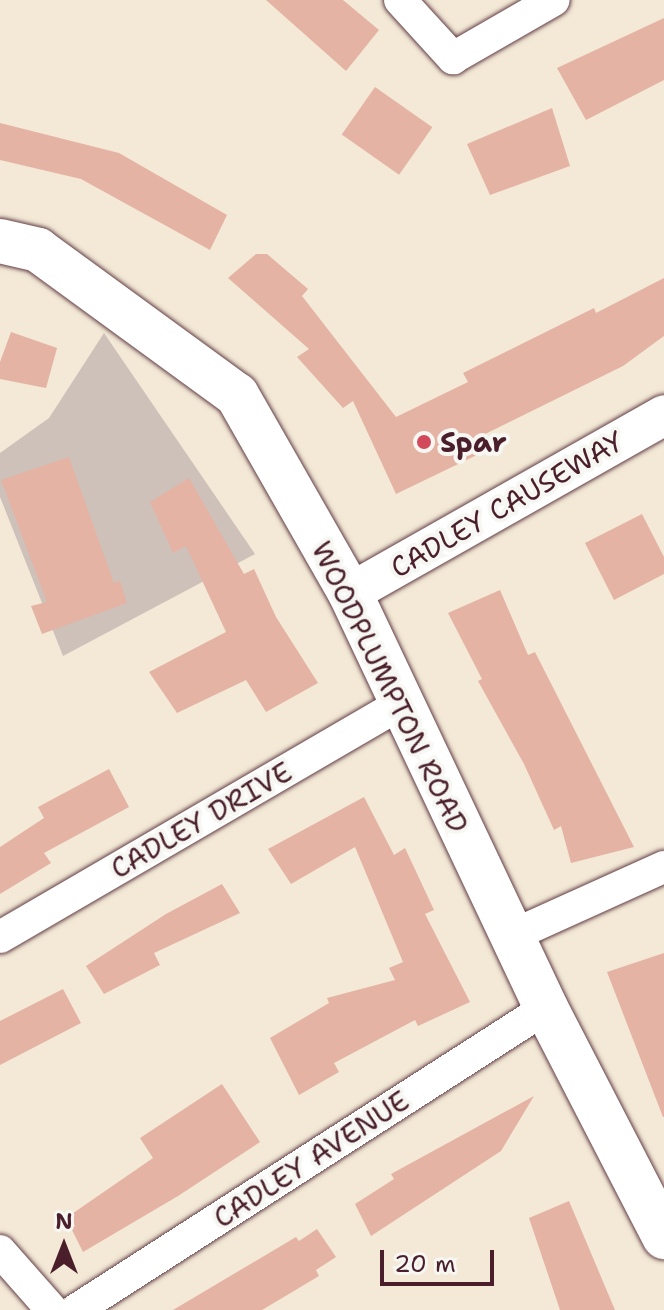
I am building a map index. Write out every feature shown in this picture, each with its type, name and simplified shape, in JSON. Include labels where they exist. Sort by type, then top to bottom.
[{"type":"main road","name":"WOODPLUMPTON ROAD","points":[[0,241],[38,250],[237,395],[350,593],[546,1008],[653,1187],[664,1237]]},
{"type":"street","points":[[400,0],[453,58],[554,0]]},
{"type":"street","name":"CADLEY CAUSEWAY","points":[[350,593],[664,415]]},
{"type":"street","name":"CADLEY DRIVE","points":[[0,937],[401,704]]},
{"type":"street","points":[[511,936],[664,867]]},
{"type":"street","name":"CADLEY AVENUE","points":[[76,1310],[546,1008]]},
{"type":"street","points":[[0,1251],[52,1310]]},
{"type":"shaded area","points":[[104,333],[255,554],[63,656],[0,497],[0,453],[49,418]]},
{"type":"building","points":[[266,0],[343,0],[379,30],[346,71]]},
{"type":"building","points":[[664,18],[664,80],[586,120],[557,68]]},
{"type":"building","points":[[375,87],[432,127],[399,175],[342,135]]},
{"type":"building","points":[[552,108],[570,166],[490,195],[467,144]]},
{"type":"building","points":[[0,123],[119,153],[227,215],[210,250],[81,179],[0,160]]},
{"type":"building","points":[[256,254],[267,254],[308,289],[302,296],[396,417],[468,382],[463,373],[594,308],[596,313],[664,278],[664,336],[623,366],[475,439],[481,453],[396,494],[353,401],[343,408],[297,357],[309,349],[228,278]]},
{"type":"building","points":[[11,332],[57,348],[46,388],[0,379],[0,362]]},
{"type":"building","points":[[69,457],[114,583],[120,581],[127,603],[42,634],[31,606],[47,602],[1,480]]},
{"type":"building","points":[[189,478],[244,574],[254,569],[276,617],[318,683],[266,712],[246,680],[177,713],[149,672],[226,632],[186,546],[173,553],[150,502]]},
{"type":"building","points":[[642,514],[664,557],[664,574],[614,600],[585,543]]},
{"type":"building","points":[[500,590],[528,655],[535,652],[634,847],[571,863],[561,826],[554,830],[524,764],[478,681],[482,679],[448,613]]},
{"type":"building","points":[[109,769],[129,807],[44,853],[51,863],[0,894],[0,847],[44,818],[38,807]]},
{"type":"building","points":[[364,797],[394,855],[405,848],[434,910],[425,914],[470,1002],[418,1026],[415,1020],[334,1063],[339,1072],[299,1095],[270,1038],[329,1003],[327,998],[395,980],[389,968],[403,962],[355,847],[291,884],[268,849]]},
{"type":"building","points":[[222,884],[240,913],[154,953],[160,965],[104,994],[86,966],[166,914]]},
{"type":"building","points":[[664,953],[664,1117],[663,1117],[607,972]]},
{"type":"building","points":[[63,989],[81,1023],[0,1065],[0,1021]]},
{"type":"building","points":[[222,1084],[260,1142],[178,1196],[83,1252],[66,1218],[153,1158],[140,1138]]},
{"type":"building","points":[[534,1096],[501,1151],[371,1236],[355,1204],[394,1179],[391,1174]]},
{"type":"building","points":[[569,1201],[615,1310],[560,1310],[529,1218]]},
{"type":"building","points":[[317,1229],[336,1257],[316,1270],[319,1276],[262,1310],[173,1310],[296,1237],[299,1241]]},
{"type":"place","name":"Spar","points":[[424,442]]}]
